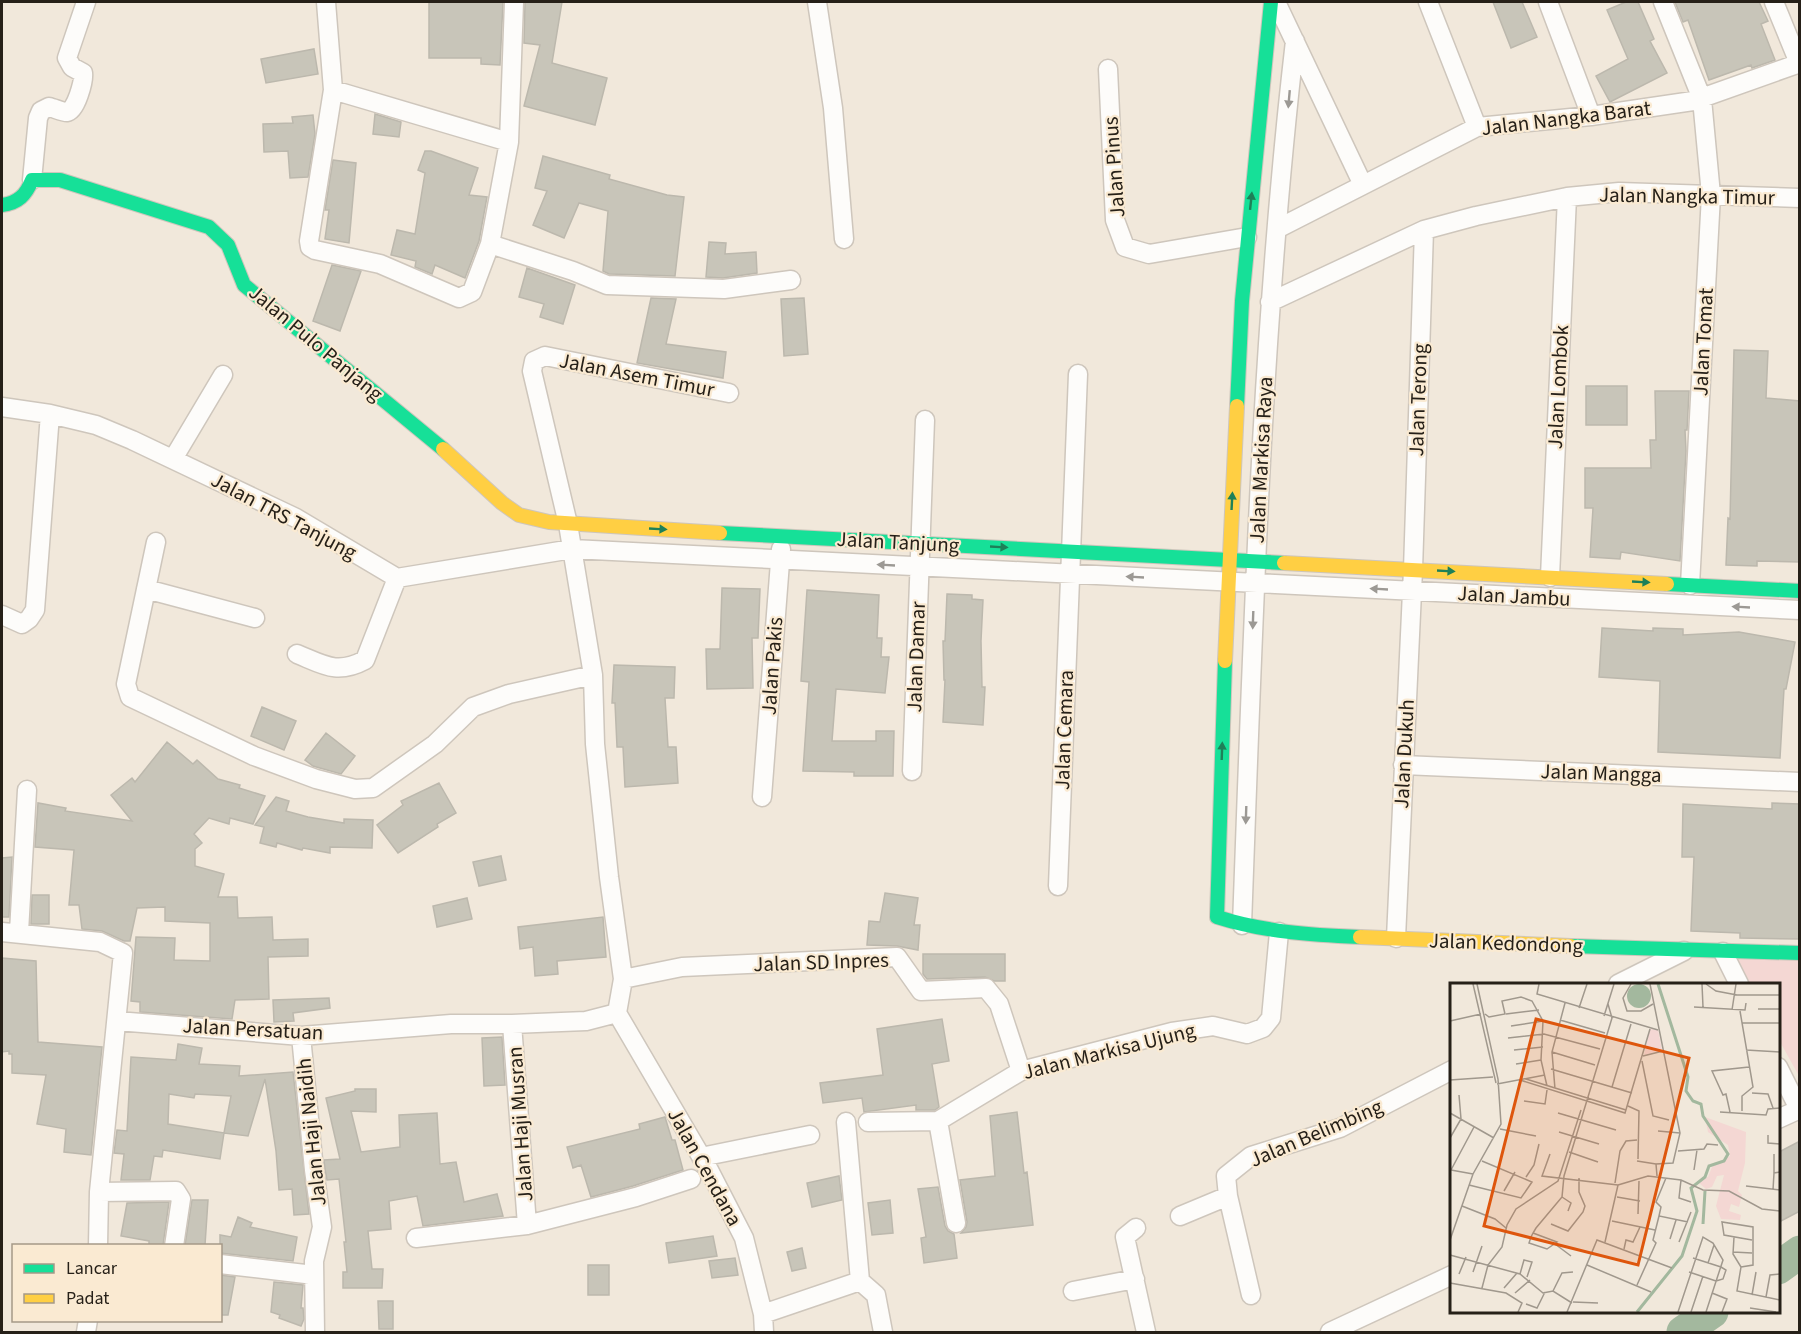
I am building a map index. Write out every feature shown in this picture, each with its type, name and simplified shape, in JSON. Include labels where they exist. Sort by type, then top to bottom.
[{"type":"street","points":[[2,205],[21,199],[28,192],[32,180],[38,118],[41,111],[49,107],[67,112],[75,106],[83,80],[82,74],[72,67],[67,58],[86,2]]},
{"type":"street","points":[[326,2],[333,90],[309,241],[310,247],[380,264],[459,298],[472,292],[490,244],[509,142],[514,2]]},
{"type":"street","points":[[817,2],[833,108],[844,239]]},
{"type":"street","name":"Jalan Markisa Raya","points":[[1242,925],[1255,583],[1270,302],[1295,41],[1273,2]]},
{"type":"street","name":"Jalan Markisa Raya","points":[[1217,914],[1228,581],[1247,237],[1273,2]]},
{"type":"street","points":[[1428,2],[1477,127]]},
{"type":"street","points":[[1548,2],[1591,116]]},
{"type":"street","name":"Jalan Tomat","points":[[1663,2],[1702,99],[1712,195],[1690,585]]},
{"type":"street","points":[[1774,2],[1799,63]]},
{"type":"street","points":[[1295,41],[1363,185]]},
{"type":"street","name":"Jalan Nangka Barat","points":[[1277,229],[1477,127],[1591,116],[1702,99],[1799,63]]},
{"type":"street","name":"Jalan Pinus","points":[[1108,69],[1115,220],[1125,247],[1149,254],[1247,237]]},
{"type":"street","points":[[333,90],[509,142]]},
{"type":"street","name":"Jalan Pulo Panjang","points":[[32,180],[60,180],[209,227],[228,245],[244,285],[422,430],[501,503],[519,515],[568,524]]},
{"type":"street","name":"Jalan Nangka Timur","points":[[1270,302],[1424,230],[1476,216],[1566,197],[1619,192],[1800,198]]},
{"type":"street","name":"Jalan Lombok","points":[[1550,577],[1566,197]]},
{"type":"street","name":"Jalan Terong","points":[[1413,570],[1424,230]]},
{"type":"street","points":[[490,244],[573,271],[607,285],[724,289],[791,280]]},
{"type":"street","name":"Jalan Asem Timur","points":[[568,524],[532,371],[534,361],[545,356],[729,393]]},
{"type":"street","points":[[1071,574],[1078,374]]},
{"type":"street","points":[[172,459],[223,375]]},
{"type":"street","name":"Jalan TRS Tanjung","points":[[2,407],[50,414],[96,425],[296,518],[397,578]]},
{"type":"street","points":[[2,615],[22,624],[35,610],[50,414]]},
{"type":"street","name":"Jalan Damar","points":[[912,771],[925,420]]},
{"type":"street","points":[[568,524],[593,675],[595,744],[623,980],[616,1013]]},
{"type":"street","name":"Jalan Tanjung","points":[[568,524],[1229,560]]},
{"type":"street","name":"Jalan Pakis","points":[[762,797],[782,535]]},
{"type":"street","points":[[156,542],[126,684],[130,697],[254,756],[316,779],[355,789],[373,788],[435,744],[473,707],[509,694],[593,675]]},
{"type":"street","points":[[297,654],[334,669],[351,668],[365,660],[397,578],[572,549]]},
{"type":"street","name":"Jalan Tanjung","points":[[572,549],[1228,581]]},
{"type":"street","name":"Jalan Jambu","points":[[1229,560],[1800,591]]},
{"type":"street","name":"Jalan Dukuh","points":[[1396,938],[1413,570]]},
{"type":"street","name":"Jalan Cemara","points":[[1058,886],[1071,574]]},
{"type":"street","name":"Jalan Jambu","points":[[1228,581],[1800,610]]},
{"type":"street","points":[[146,589],[255,618]]},
{"type":"street","name":"Jalan Mangga","points":[[1403,765],[1800,782]]},
{"type":"street","points":[[27,790],[10,932],[100,942],[123,952],[99,1192],[98,1244]]},
{"type":"street","name":"Jalan Kedondong","points":[[1217,914],[1220,919],[1279,933],[1723,952],[1800,953]]},
{"type":"street","name":"Jalan Markisa Ujung","points":[[938,1121],[1021,1071],[1172,1032],[1213,1026],[1247,1034],[1263,1028],[1271,1018],[1279,933]]},
{"type":"street","points":[[1620,983],[1686,950]]},
{"type":"street","points":[[1723,952],[1738,983]]},
{"type":"street","name":"Jalan SD Inpres","points":[[623,980],[682,967],[897,957],[921,991],[986,988],[999,1005],[1021,1071]]},
{"type":"street","name":"Jalan Persatuan","points":[[117,1021],[301,1036],[451,1024],[586,1021],[616,1013]]},
{"type":"street","name":"Jalan Cendana","points":[[616,1013],[701,1157],[744,1238],[763,1314],[764,1332]]},
{"type":"street","name":"Jalan Haji Musran","points":[[512,1024],[527,1225]]},
{"type":"street","name":"Jalan Haji Naidih","points":[[301,1036],[322,1227],[314,1261],[314,1275]]},
{"type":"street","points":[[1780,1069],[1799,1109],[1780,1118]]},
{"type":"street","name":"Jalan Belimbing","points":[[1251,1295],[1228,1196],[1226,1176],[1251,1156],[1340,1128],[1450,1071]]},
{"type":"street","points":[[868,1122],[938,1121],[956,1222]]},
{"type":"street","points":[[846,1122],[860,1281],[876,1295],[883,1332]]},
{"type":"street","points":[[701,1157],[810,1135]]},
{"type":"street","points":[[416,1238],[527,1225],[636,1197],[691,1179]]},
{"type":"street","points":[[99,1192],[176,1191],[181,1199],[174,1244]]},
{"type":"street","points":[[1180,1216],[1228,1196]]},
{"type":"street","points":[[1137,1228],[1125,1237],[1146,1332]]},
{"type":"street","points":[[222,1264],[314,1275],[315,1332]]},
{"type":"street","points":[[1330,1332],[1450,1276]]},
{"type":"street","points":[[1073,1291],[1135,1279]]},
{"type":"street","points":[[763,1314],[860,1281]]},
{"type":"shaded area","points":[[1730,955],[1799,956],[1799,1076],[1780,1042],[1780,983],[1746,983]]},
{"type":"building","points":[[429,2],[503,2],[500,65],[481,64],[481,58],[429,58]]},
{"type":"building","points":[[525,2],[562,2],[552,63],[607,78],[595,125],[524,106],[540,45],[524,43]]},
{"type":"building","points":[[1493,2],[1522,2],[1537,37],[1511,48]]},
{"type":"building","points":[[1626,2],[1638,2],[1654,39],[1650,41],[1667,73],[1610,102],[1596,76],[1628,59],[1607,10]]},
{"type":"building","points":[[1675,2],[1759,2],[1768,21],[1761,24],[1775,60],[1752,68],[1751,65],[1709,80],[1688,20],[1683,22]]},
{"type":"building","points":[[314,49],[318,74],[266,83],[261,59]]},
{"type":"building","points":[[375,114],[401,122],[399,137],[373,134]]},
{"type":"building","points":[[313,115],[315,134],[308,177],[290,178],[288,151],[264,152],[263,124],[293,123],[292,117]]},
{"type":"building","points":[[425,151],[431,151],[478,168],[469,195],[487,197],[479,241],[465,278],[435,265],[432,274],[415,267],[416,261],[391,255],[397,230],[415,234],[425,173],[418,170]]},
{"type":"building","points":[[543,156],[610,175],[609,179],[667,195],[684,197],[675,276],[609,274],[603,271],[608,211],[579,203],[564,238],[533,225],[547,191],[535,188]]},
{"type":"building","points":[[333,160],[356,163],[349,243],[325,239],[329,210],[325,210]]},
{"type":"building","points":[[709,242],[726,243],[725,254],[756,252],[757,273],[723,278],[706,277]]},
{"type":"building","points":[[332,265],[361,271],[340,331],[313,321]]},
{"type":"building","points":[[527,268],[575,285],[563,324],[540,317],[544,304],[519,297]]},
{"type":"building","points":[[651,298],[676,299],[666,344],[726,352],[723,378],[637,363]]},
{"type":"building","points":[[804,298],[808,354],[784,356],[781,299]]},
{"type":"building","points":[[1734,350],[1768,351],[1766,398],[1800,401],[1800,562],[1757,561],[1757,566],[1726,565],[1728,518],[1730,519]]},
{"type":"building","points":[[1586,386],[1627,386],[1627,425],[1586,425]]},
{"type":"building","points":[[1655,391],[1689,391],[1687,430],[1685,430],[1686,451],[1680,561],[1621,552],[1620,559],[1590,557],[1593,508],[1585,508],[1585,468],[1651,468],[1650,440],[1656,440]]},
{"type":"building","points":[[722,588],[760,589],[758,638],[752,638],[753,688],[707,689],[706,649],[720,649]]},
{"type":"building","points":[[807,590],[879,595],[877,638],[882,638],[881,657],[889,657],[885,693],[836,689],[832,741],[876,741],[876,731],[894,731],[893,776],[854,776],[854,772],[803,771],[809,682],[801,681]]},
{"type":"building","points":[[947,594],[972,595],[972,599],[983,600],[982,687],[985,687],[983,725],[943,722],[945,680],[943,641],[945,641]]},
{"type":"building","points":[[1602,628],[1653,631],[1653,628],[1683,629],[1683,635],[1739,632],[1795,642],[1786,689],[1784,689],[1780,758],[1658,752],[1660,681],[1599,677]]},
{"type":"building","points":[[614,665],[675,667],[674,698],[665,698],[668,747],[676,747],[678,783],[625,787],[623,747],[617,747],[615,703],[612,703]]},
{"type":"building","points":[[262,707],[296,721],[284,750],[251,736]]},
{"type":"building","points":[[326,733],[355,756],[341,774],[313,766],[305,760]]},
{"type":"building","points":[[167,742],[193,764],[197,760],[218,779],[240,785],[239,788],[265,796],[253,824],[230,818],[229,824],[209,818],[194,834],[202,843],[195,849],[195,866],[224,874],[218,897],[237,897],[238,918],[272,917],[273,940],[308,939],[308,956],[268,957],[269,999],[235,1000],[232,1019],[140,1012],[140,1002],[131,1001],[136,937],[175,938],[174,960],[210,961],[210,923],[165,921],[165,907],[137,908],[130,941],[124,941],[102,931],[82,929],[79,905],[69,905],[74,850],[35,847],[38,803],[66,808],[65,811],[132,821],[111,795],[132,778],[135,782]]},
{"type":"building","points":[[439,783],[456,813],[398,853],[377,825],[403,805],[401,801]]},
{"type":"building","points":[[276,797],[289,801],[286,811],[308,817],[344,823],[344,819],[373,820],[372,848],[330,847],[330,853],[303,848],[302,850],[277,843],[276,847],[260,843],[264,827],[255,825]]},
{"type":"building","points":[[1772,803],[1800,804],[1800,939],[1740,938],[1740,933],[1691,931],[1694,857],[1682,857],[1683,804],[1772,809]]},
{"type":"building","points":[[501,856],[506,880],[479,886],[473,862]]},
{"type":"building","points":[[12,857],[9,917],[2,917],[2,858]]},
{"type":"building","points":[[885,893],[918,898],[914,925],[920,925],[918,950],[897,946],[867,945],[869,921],[880,922]]},
{"type":"building","points":[[32,895],[49,895],[49,924],[31,924]]},
{"type":"building","points":[[467,898],[472,919],[437,927],[433,906]]},
{"type":"building","points":[[603,917],[606,957],[557,961],[558,974],[535,976],[533,947],[520,949],[518,927]]},
{"type":"building","points":[[923,954],[1005,954],[1005,981],[994,981],[985,977],[927,979],[923,974]]},
{"type":"building","points":[[2,958],[36,961],[38,1042],[102,1047],[91,1155],[64,1152],[66,1129],[37,1124],[46,1075],[12,1073],[12,1054],[9,1054],[9,1051],[2,1052]]},
{"type":"building","points":[[329,998],[330,1008],[293,1013],[294,1021],[274,1022],[273,1000]]},
{"type":"building","points":[[942,1019],[949,1061],[932,1064],[939,1107],[935,1110],[916,1110],[916,1105],[864,1112],[862,1098],[823,1103],[820,1083],[883,1075],[877,1029]]},
{"type":"building","points":[[502,1037],[505,1085],[484,1086],[482,1038]]},
{"type":"building","points":[[178,1044],[202,1048],[199,1064],[240,1066],[239,1076],[293,1072],[309,1214],[294,1215],[292,1189],[279,1190],[276,1151],[265,1079],[248,1136],[224,1133],[220,1159],[163,1150],[162,1157],[154,1156],[150,1180],[121,1180],[124,1154],[114,1153],[117,1130],[127,1131],[131,1057],[176,1060]],"holes":[[[169,1094],[194,1098],[195,1094],[231,1096],[224,1133],[168,1124]]]},
{"type":"building","points":[[355,1089],[376,1089],[376,1112],[351,1111],[361,1152],[400,1147],[399,1115],[437,1113],[440,1164],[456,1162],[464,1202],[497,1194],[503,1216],[423,1226],[417,1196],[389,1201],[391,1229],[368,1231],[372,1269],[383,1269],[382,1288],[343,1288],[343,1272],[347,1272],[344,1242],[346,1242],[339,1179],[327,1180],[325,1169],[324,1160],[340,1159],[326,1098],[355,1091]]},
{"type":"building","points":[[1017,1112],[1033,1225],[961,1233],[967,1222],[960,1180],[995,1176],[990,1116]]},
{"type":"building","points":[[665,1117],[672,1140],[675,1140],[683,1170],[591,1197],[581,1165],[573,1168],[567,1147],[640,1129],[639,1124]]},
{"type":"building","points":[[1800,1141],[1800,1211],[1780,1221],[1780,1151]]},
{"type":"building","points":[[839,1176],[842,1200],[812,1207],[807,1183]]},
{"type":"building","points":[[938,1187],[945,1226],[954,1234],[957,1258],[924,1263],[921,1238],[926,1237],[918,1189]]},
{"type":"building","points":[[192,1200],[208,1200],[205,1244],[185,1244]]},
{"type":"building","points":[[890,1200],[893,1233],[872,1235],[868,1203]]},
{"type":"building","points":[[169,1202],[163,1244],[149,1244],[149,1241],[121,1236],[127,1203]]},
{"type":"building","points":[[238,1217],[252,1223],[250,1227],[297,1237],[293,1261],[222,1253],[220,1235],[231,1237]]},
{"type":"building","points":[[713,1236],[717,1256],[669,1263],[666,1243]]},
{"type":"building","points":[[802,1248],[806,1268],[792,1271],[787,1252]]},
{"type":"building","points":[[735,1258],[738,1275],[712,1278],[709,1261]]},
{"type":"building","points":[[588,1265],[609,1265],[609,1295],[588,1295]]},
{"type":"building","points":[[222,1275],[235,1277],[228,1315],[222,1315]]},
{"type":"building","points":[[274,1282],[303,1285],[301,1308],[303,1308],[304,1319],[301,1326],[279,1318],[280,1315],[271,1312]]},
{"type":"building","points":[[378,1301],[393,1301],[393,1329],[379,1329]]},
{"type":"waterway","points":[[1780,1267],[1800,1252]]},
{"type":"waterway","points":[[1683,1332],[1711,1313]]},
{"type":"traffic: fast","points":[[1237,406],[1242,301],[1271,2]]},
{"type":"traffic: fast","points":[[2,205],[21,197],[32,180],[60,180],[209,227],[228,245],[244,285],[443,449]]},
{"type":"traffic: fast","points":[[720,533],[1284,563]]},
{"type":"traffic: fast","points":[[1667,584],[1800,591]]},
{"type":"traffic: fast","points":[[1225,661],[1217,917],[1270,929],[1360,937]]},
{"type":"traffic: fast","points":[[1571,946],[1800,953]]},
{"type":"traffic: slow","points":[[1225,661],[1237,406]]},
{"type":"traffic: slow","points":[[443,449],[502,503],[519,515],[549,522],[720,533]]},
{"type":"traffic: slow","points":[[1284,563],[1667,584]]},
{"type":"traffic: slow","points":[[1360,937],[1571,946]]}]
